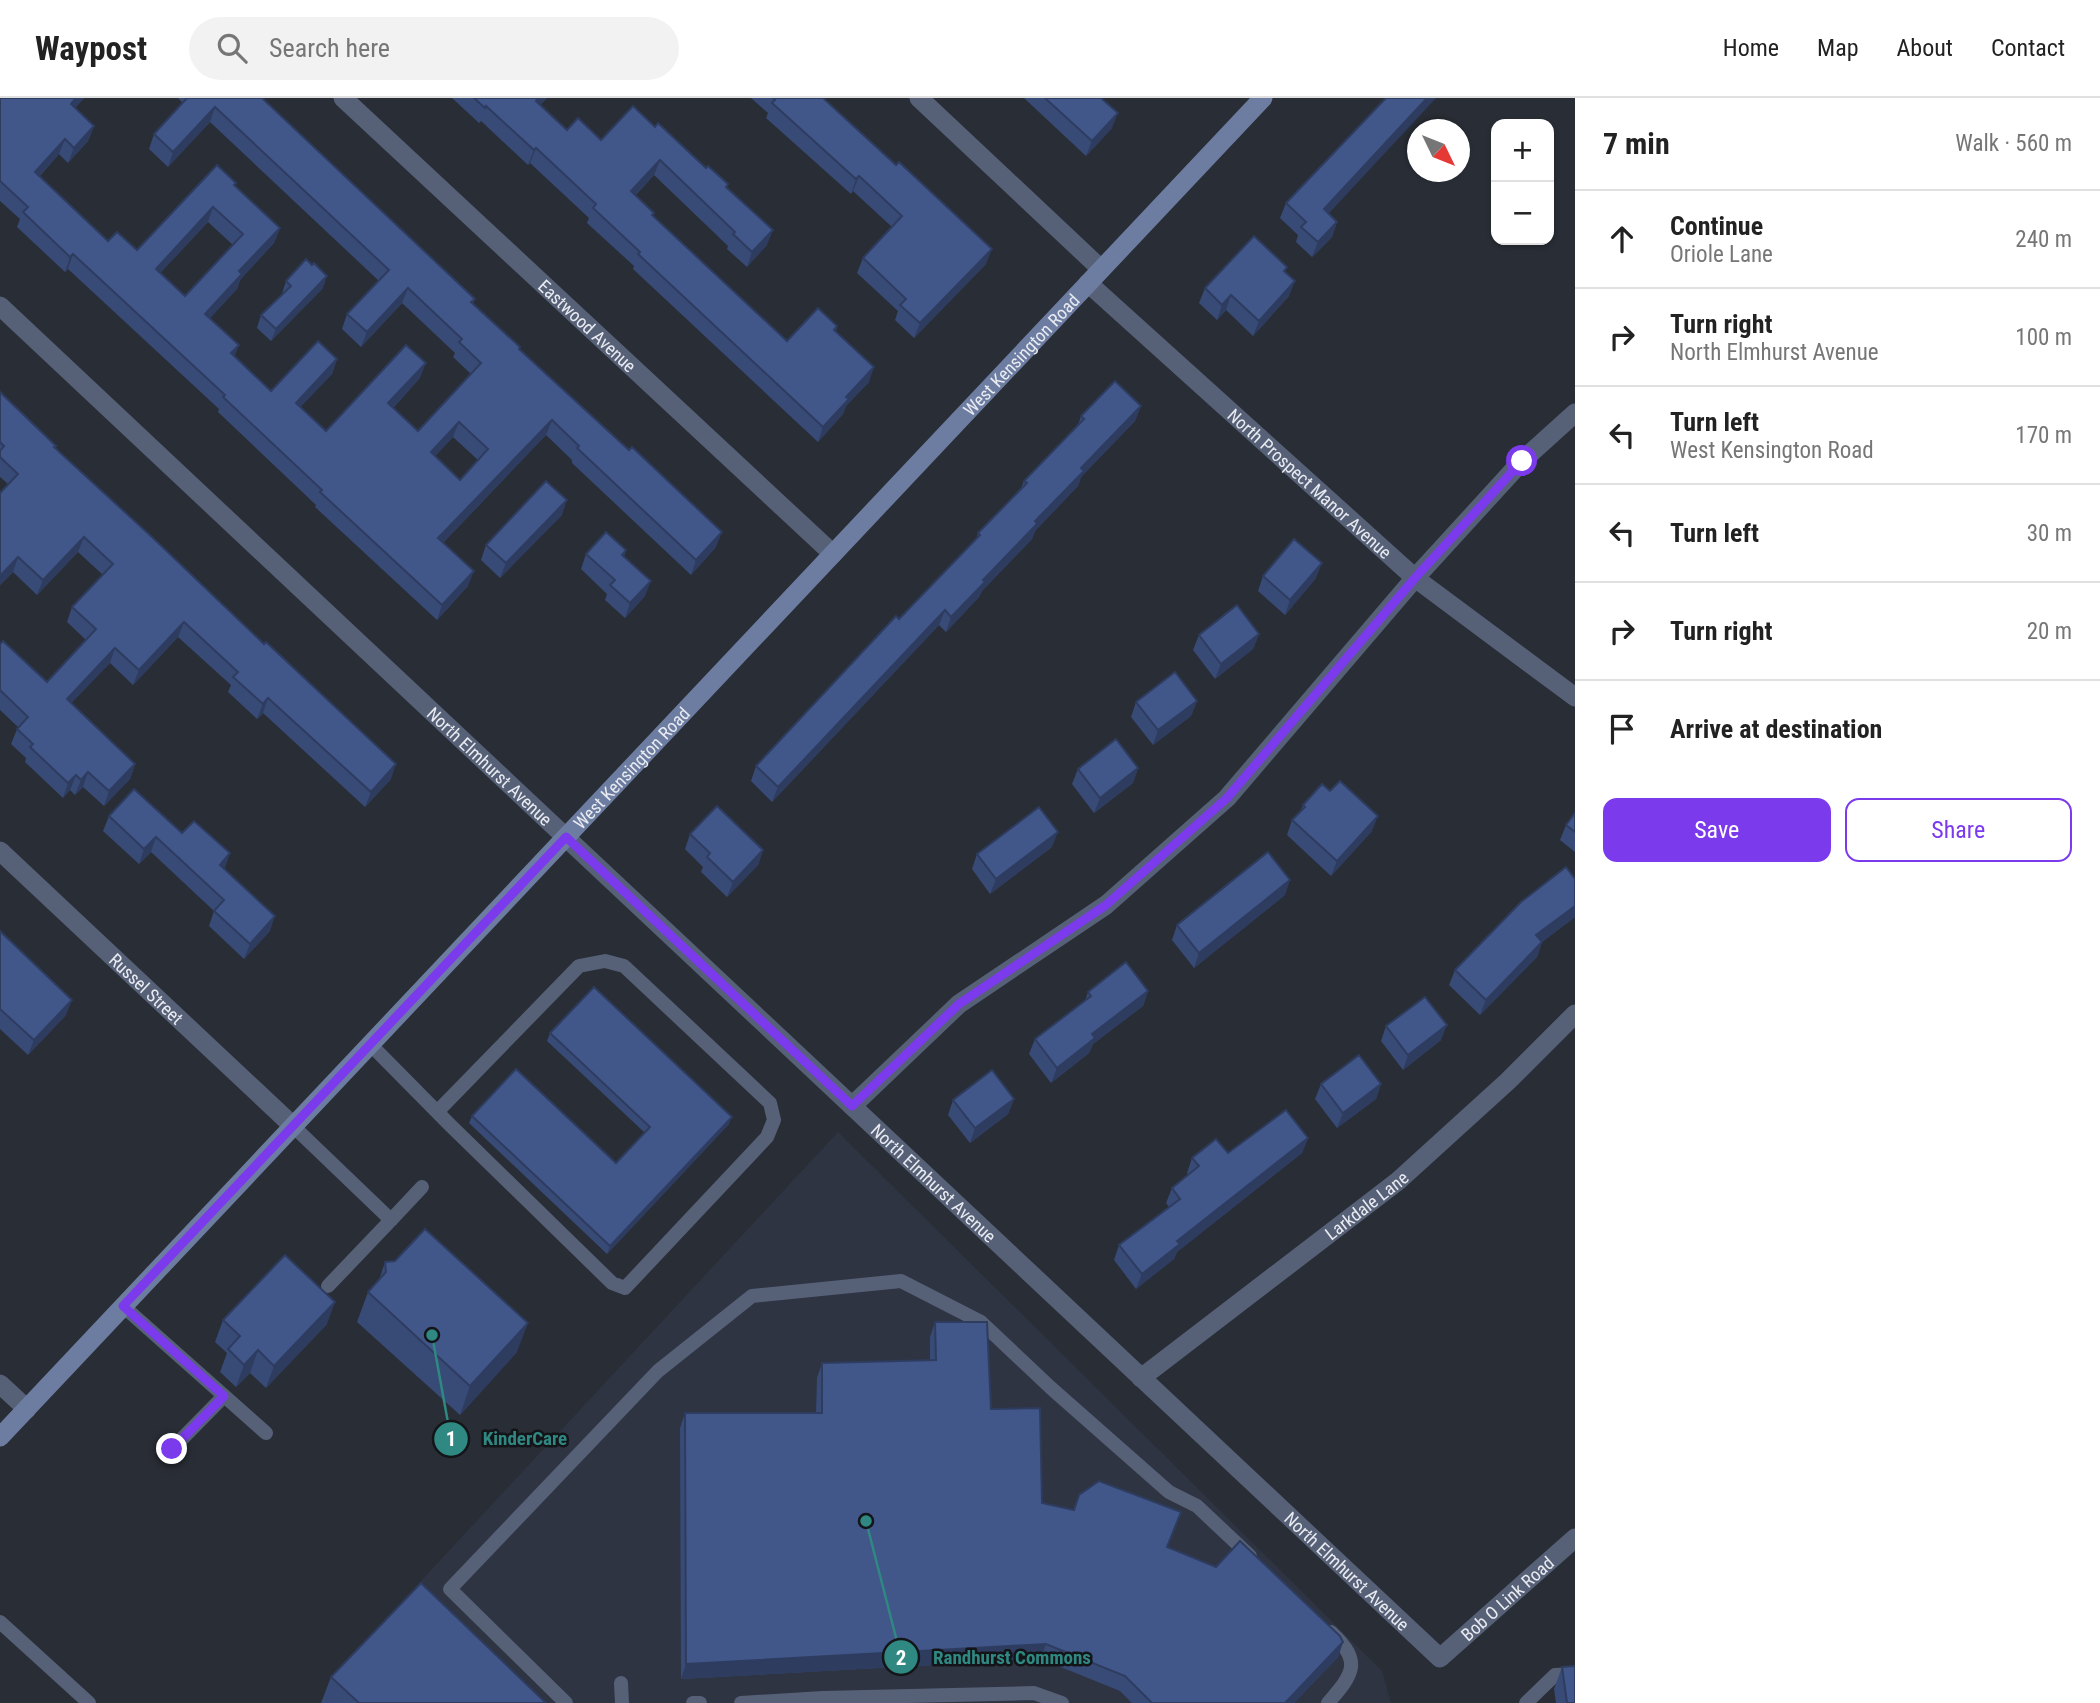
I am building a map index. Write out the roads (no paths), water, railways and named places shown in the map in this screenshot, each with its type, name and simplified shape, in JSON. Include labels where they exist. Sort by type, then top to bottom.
[{"type":"main road","name":"West Kensington Road","points":[[0,1437],[1263,98]]},
{"type":"street","name":"Eastwood Avenue","points":[[343,98],[833,554]]},
{"type":"street","name":"North Prospect Manor Avenue","points":[[919,98],[1095,276],[1415,578],[1575,697]]},
{"type":"street","name":"North Elmhurst Avenue","points":[[0,306],[1440,1658]]},
{"type":"street","points":[[852,1106],[959,1004],[1106,905],[1227,798],[1415,578],[1522,461],[1575,413]]},
{"type":"street","name":"Russel Street","points":[[0,851],[293,1126]]},
{"type":"street","name":"Larkdale Lane","points":[[1141,1378],[1398,1181],[1508,1082],[1575,1014]]},
{"type":"street","points":[[0,1384],[27,1409]]},
{"type":"street","name":"Bob O Link Road","points":[[1440,1658],[1575,1538]]},
{"type":"lane","points":[[370,1044],[437,1112],[612,1283],[625,1288],[767,1137],[774,1120],[770,1103],[624,966],[605,961],[579,966],[437,1112]]},
{"type":"lane","points":[[293,1126],[391,1220]]},
{"type":"lane","points":[[328,1286],[422,1187]]},
{"type":"lane","points":[[566,1703],[450,1589],[657,1371],[752,1296],[901,1281],[981,1322],[1169,1492],[1197,1506],[1258,1563]]},
{"type":"lane","points":[[123,1306],[266,1433]]},
{"type":"lane","points":[[172,1449],[224,1396]]},
{"type":"lane","points":[[1319,1621],[1348,1652],[1352,1665],[1346,1682],[1328,1703]]},
{"type":"lane","points":[[0,1622],[89,1703]]},
{"type":"lane","points":[[1526,1703],[1555,1675],[1575,1674]]},
{"type":"lane","points":[[621,1683],[622,1703]]},
{"type":"lane","points":[[741,1703],[823,1698],[1034,1693],[1062,1703]]},
{"type":"lane","points":[[693,1703],[700,1703]]},
{"type":"place","name":"KinderCare","points":[[432,1335]]},
{"type":"place","name":"Randhurst Commons","points":[[866,1521]]}]
